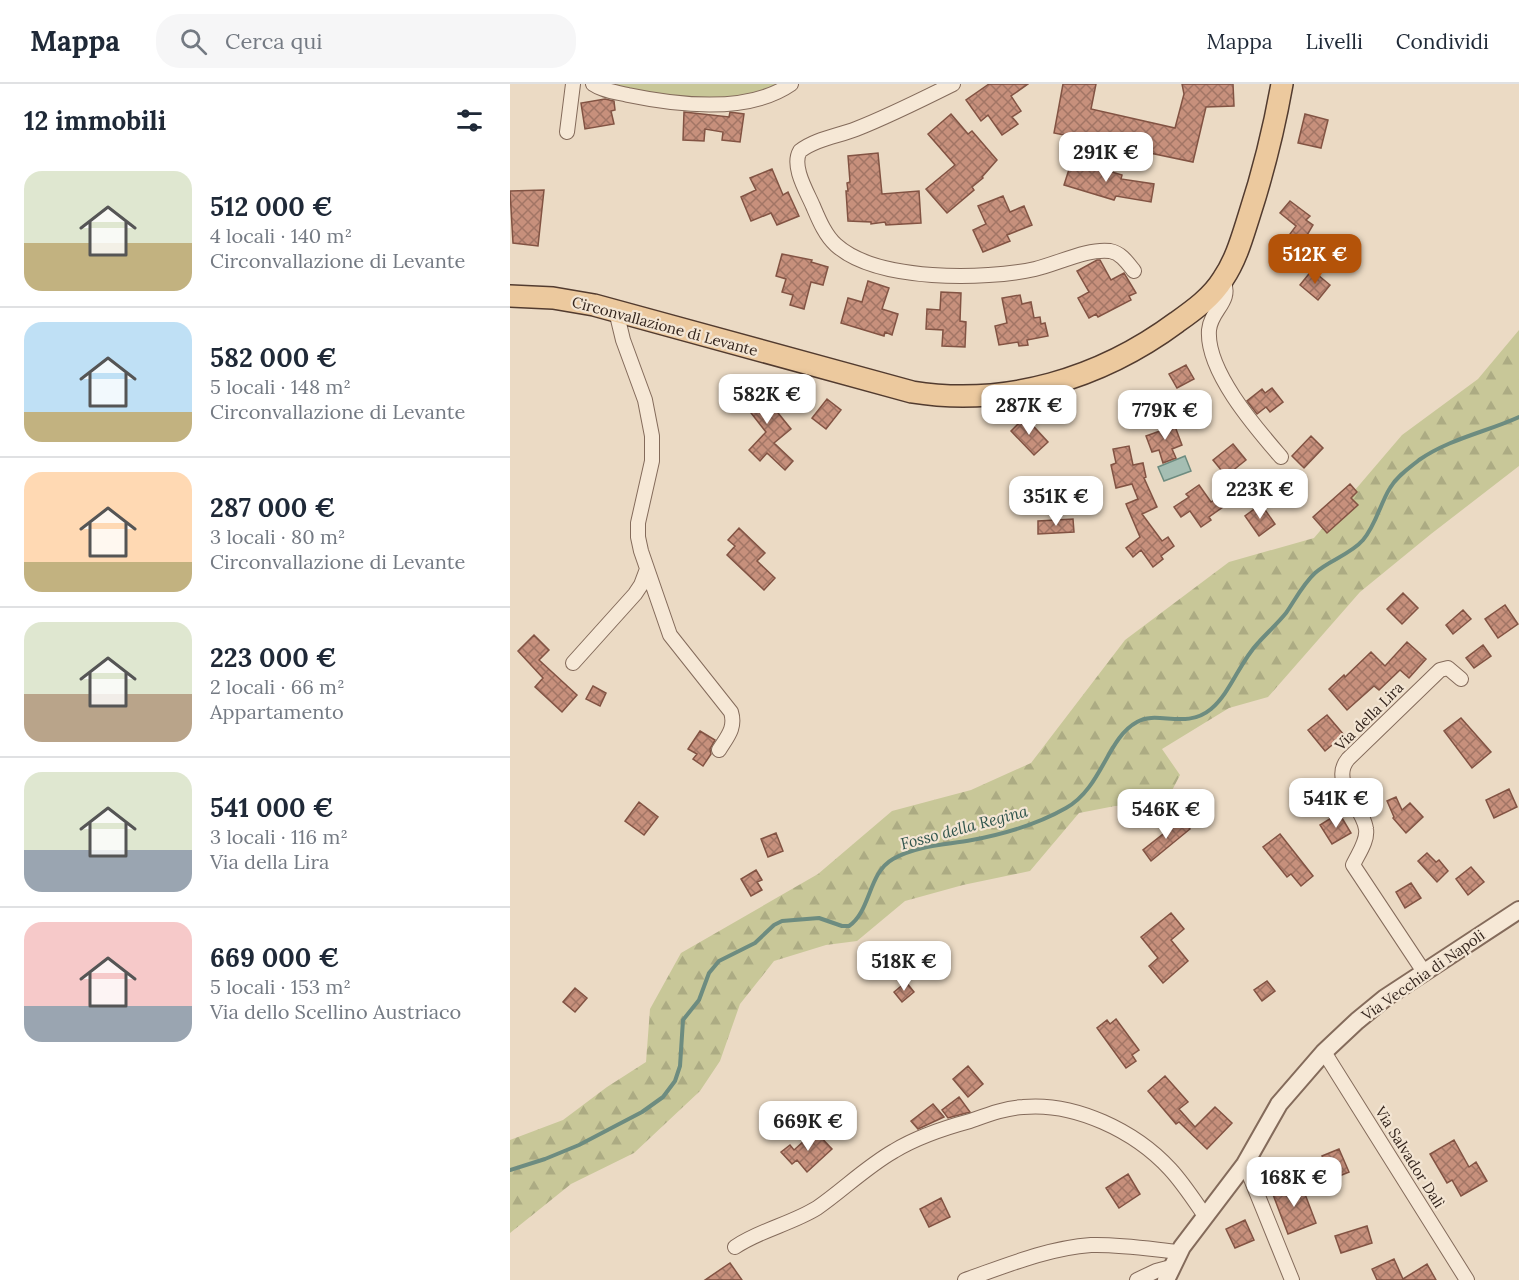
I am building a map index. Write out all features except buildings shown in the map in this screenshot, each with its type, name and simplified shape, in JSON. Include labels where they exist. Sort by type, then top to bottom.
[{"type":"main road","name":"Circonvallazione di Levante","points":[[510,296],[553,298],[616,311],[901,390],[942,396],[981,396],[1016,393],[1047,386],[1108,363],[1167,330],[1204,302],[1223,280],[1240,244],[1255,199],[1282,84]]},
{"type":"street","points":[[567,132],[573,84]]},
{"type":"street","points":[[593,84],[607,90],[660,101],[697,104],[751,100],[770,95],[791,84]]},
{"type":"street","points":[[953,84],[888,116],[807,146],[800,151],[797,164],[821,224],[834,243],[847,253],[874,264],[935,275],[981,276],[1022,272],[1105,251],[1119,255],[1134,271]]},
{"type":"street","points":[[1223,280],[1226,296],[1214,315],[1209,330],[1216,362],[1240,406],[1281,457]]},
{"type":"street","points":[[616,311],[623,340],[645,400],[651,426],[652,461],[639,515],[640,547],[670,635],[732,716],[731,730],[719,750]]},
{"type":"street","points":[[573,663],[635,594],[647,570]]},
{"type":"street","name":"Via della Lira","points":[[1424,972],[1353,865],[1366,838],[1366,828],[1346,787],[1342,771],[1348,759],[1440,670],[1451,669],[1461,679]]},
{"type":"street","name":"Via Vecchia di Napoli","points":[[1172,1266],[1205,1216],[1245,1164],[1279,1104],[1324,1052],[1367,1012],[1519,910]]},
{"type":"street","name":"Via Salvador Dalì","points":[[1324,1052],[1467,1280]]},
{"type":"street","points":[[735,1247],[756,1234],[807,1214],[876,1163],[914,1141],[970,1120],[1024,1107],[1047,1107],[1074,1112],[1124,1134],[1152,1152],[1171,1169],[1205,1216]]},
{"type":"street","points":[[1245,1164],[1292,1280]]},
{"type":"street","points":[[965,1280],[1041,1255],[1081,1246],[1111,1245],[1172,1266]]},
{"type":"street","points":[[1137,1280],[1172,1266]]},
{"type":"green space","points":[[606,84],[783,84],[752,96],[712,100],[677,97]]},
{"type":"green space","points":[[1519,330],[1519,466],[1360,592],[1268,697],[1229,708],[1162,749],[1180,775],[1165,804],[1115,806],[1079,813],[1030,871],[963,885],[905,901],[857,941],[826,945],[774,961],[740,1004],[720,1061],[700,1091],[634,1153],[571,1184],[510,1233],[510,1140],[563,1120],[607,1087],[646,1062],[650,1009],[681,953],[818,874],[892,811],[971,790],[1031,763],[1125,640],[1229,562],[1314,538],[1402,435],[1478,379]]},
{"type":"shaded area","points":[[1185,456],[1191,471],[1164,481],[1158,467]]},
{"type":"waterway","name":"Fosso della Regina","points":[[510,1170],[579,1145],[642,1112],[663,1097],[675,1081],[680,1066],[683,1020],[699,1000],[709,973],[719,961],[755,943],[774,925],[782,921],[819,918],[842,926],[849,926],[862,911],[879,873],[893,859],[922,848],[972,840],[1008,831],[1055,814],[1078,799],[1088,788],[1118,739],[1137,722],[1153,718],[1192,718],[1211,709],[1224,694],[1251,651],[1286,613],[1311,577],[1363,540],[1390,488],[1400,476],[1419,460],[1455,441],[1519,417]]}]
